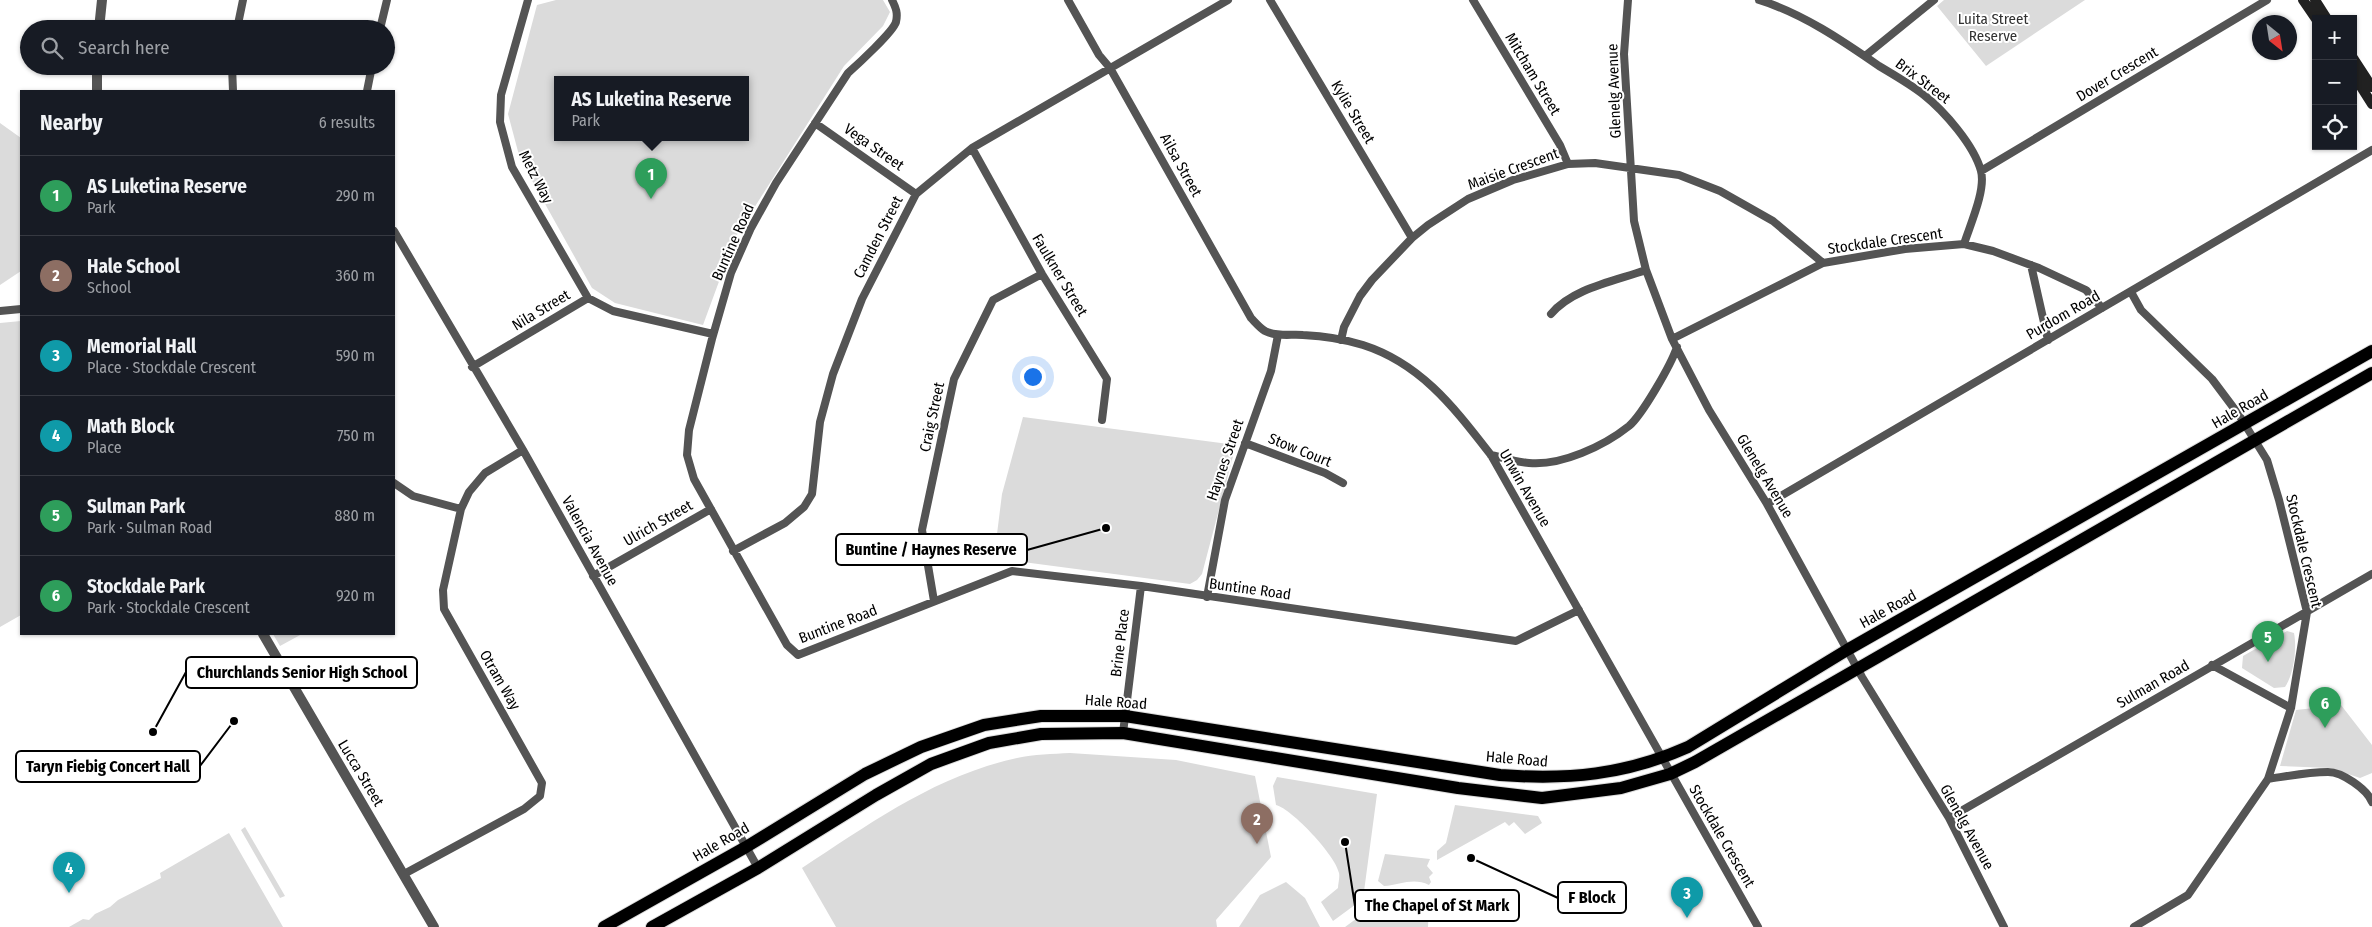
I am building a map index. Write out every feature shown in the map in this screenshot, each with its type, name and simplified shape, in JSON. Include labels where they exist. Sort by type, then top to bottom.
[{"type":"main road","points":[[2303,0],[2313,15]]},
{"type":"main road","points":[[2315,0],[2324,15]]},
{"type":"main road","points":[[2354,60],[2372,86]]},
{"type":"main road","points":[[2357,80],[2372,104]]},
{"type":"main road","name":"Hale Road","points":[[604,927],[746,847],[865,774],[930,744],[984,725],[1041,716],[1125,716],[1500,775],[1545,778],[1582,777],[1616,771],[1663,759],[1688,747],[1847,650],[2372,351]]},
{"type":"main road","name":"Hale Road","points":[[652,927],[758,868],[876,795],[931,764],[981,746],[1041,734],[1123,733],[1458,788],[1542,798],[1621,788],[1670,774],[1695,762],[1858,669],[2372,373]]},
{"type":"street","points":[[100,20],[102,0]]},
{"type":"street","points":[[239,20],[243,0]]},
{"type":"street","points":[[382,20],[387,0]]},
{"type":"street","name":"Metz Way","points":[[528,0],[501,95],[500,122],[512,166],[588,298]]},
{"type":"street","name":"Buntine Road","points":[[892,0],[897,9],[895,24],[848,73],[751,228],[732,273],[713,334],[689,430],[687,455],[694,478],[786,645],[798,654],[1012,571],[1141,586],[1516,641],[1579,610]]},
{"type":"street","name":"Ailsa Street","points":[[1068,0],[1099,55],[1110,68],[1251,318],[1265,331],[1278,335]]},
{"type":"street","name":"Camden Street","points":[[734,552],[785,523],[804,507],[812,494],[820,422],[833,374],[862,298],[916,194],[972,148],[1228,0]]},
{"type":"street","name":"Kylie Street","points":[[1270,0],[1412,238]]},
{"type":"street","name":"Mitcham Street","points":[[1473,0],[1560,146],[1568,164]]},
{"type":"street","name":"Glenelg Avenue","points":[[1628,0],[1624,54],[1634,221],[1646,270],[1672,339],[1709,410],[1767,504],[1847,650],[1949,818],[2004,927]]},
{"type":"street","name":"Brix Street","points":[[1760,0],[1773,2],[1828,33],[1866,56],[1924,96],[1945,115],[1967,143],[1981,171]]},
{"type":"street","points":[[1866,56],[1934,0]]},
{"type":"street","name":"Dover Crescent","points":[[1981,171],[2267,0]]},
{"type":"street","points":[[97,75],[98,90]]},
{"type":"street","points":[[232,75],[233,90]]},
{"type":"street","points":[[367,90],[370,75]]},
{"type":"street","name":"Vega Street","points":[[815,123],[916,194]]},
{"type":"street","name":"Faulkner Street","points":[[972,148],[1042,274],[1107,379],[1102,420]]},
{"type":"street","name":"Purdom Road","points":[[1767,504],[2372,150]]},
{"type":"street","name":"Maisie Crescent","points":[[1341,340],[1344,327],[1360,296],[1372,280],[1412,238],[1428,225],[1468,199],[1513,180],[1568,164],[1595,163],[1679,174],[1720,191],[1773,221],[1823,263]]},
{"type":"street","points":[[1964,244],[1981,189],[1981,171]]},
{"type":"street","name":"Valencia Avenue","points":[[395,233],[472,367],[523,450],[758,868]]},
{"type":"street","name":"Stockdale Crescent","points":[[1672,339],[1823,263],[1905,249],[1964,244],[1992,251],[2031,265],[2086,290],[2102,308]]},
{"type":"street","points":[[2031,265],[2048,340]]},
{"type":"street","points":[[1551,314],[1561,303],[1569,299],[1646,270]]},
{"type":"street","name":"Craig Street","points":[[934,600],[922,530],[954,379],[993,300],[1042,274]]},
{"type":"street","name":"Stockdale Crescent","points":[[2131,292],[2141,310],[2212,379],[2267,460],[2307,612],[2291,708],[2268,779],[2188,895],[2134,927]]},
{"type":"street","name":"Nila Street","points":[[472,367],[588,298],[613,311],[713,334]]},
{"type":"street","points":[[0,311],[20,309]]},
{"type":"street","name":"Unwin Avenue","points":[[1278,335],[1304,335],[1341,340],[1384,354],[1427,381],[1446,399],[1491,455],[1663,759]]},
{"type":"street","name":"Haynes Street","points":[[1207,597],[1225,500],[1271,371],[1278,335]]},
{"type":"street","points":[[1491,455],[1529,463],[1564,460],[1597,446],[1630,426],[1672,361],[1676,347]]},
{"type":"street","name":"Stow Court","points":[[1245,443],[1324,473],[1344,483]]},
{"type":"street","name":"Otram Way","points":[[404,874],[524,809],[540,796],[542,783],[444,609],[443,590],[459,527],[461,509],[469,492],[485,473],[523,450]]},
{"type":"street","points":[[395,484],[413,496],[461,509]]},
{"type":"street","name":"Ulrich Street","points":[[593,576],[711,509]]},
{"type":"street","name":"Sulman Road","points":[[1949,818],[2372,574]]},
{"type":"street","name":"Brine Place","points":[[1123,733],[1141,586]]},
{"type":"street","name":"Lucca Street","points":[[264,635],[434,927]]},
{"type":"street","points":[[2212,665],[2291,708]]},
{"type":"street","name":"Stockdale Crescent","points":[[1663,759],[1758,927]]},
{"type":"street","points":[[2268,779],[2330,772],[2354,782],[2370,792],[2372,802]]},
{"type":"green space","points":[[556,0],[883,0],[890,12],[883,26],[844,66],[735,238],[703,325],[615,303],[592,288],[520,159],[508,114],[537,5]]},
{"type":"green space","name":"Luita Street Reserve","points":[[1944,0],[2085,0],[1986,66],[1937,6]]},
{"type":"green space","points":[[0,123],[20,137],[20,272],[0,285]]},
{"type":"green space","points":[[20,321],[20,616],[0,627],[0,323]]},
{"type":"green space","points":[[1023,417],[1236,445],[1202,574],[1197,580],[1190,584],[1023,562],[993,566],[1002,494]]},
{"type":"green space","points":[[2287,631],[2294,633],[2295,639],[2293,668],[2285,687],[2274,688],[2242,668],[2243,656]]},
{"type":"green space","points":[[274,635],[300,635],[280,646]]},
{"type":"green space","points":[[2341,705],[2372,745],[2372,773],[2360,778],[2330,768],[2280,766],[2296,710]]},
{"type":"green space","points":[[1070,753],[1176,760],[1255,776],[1271,857],[1216,920],[1217,927],[836,927],[802,868],[879,818],[931,789],[959,776],[1017,758]]},
{"type":"green space","points":[[1277,777],[1377,794],[1363,899],[1333,921],[1321,902],[1338,888],[1339,875],[1336,865],[1322,845],[1302,824],[1283,808],[1276,805],[1273,786]]},
{"type":"green space","points":[[1455,805],[1538,816],[1542,823],[1525,834],[1514,822],[1509,826],[1505,822],[1437,860],[1437,851],[1446,843]]},
{"type":"green space","points":[[245,827],[285,896],[280,898],[241,830]]},
{"type":"green space","points":[[229,833],[283,927],[69,927],[83,919],[89,920],[95,914],[110,907],[118,900],[161,878],[160,873]]},
{"type":"green space","points":[[1385,854],[1430,859],[1427,866],[1433,873],[1429,877],[1431,882],[1429,885],[1412,882],[1384,886],[1378,881]]},
{"type":"green space","points":[[1286,882],[1305,898],[1320,927],[1239,927],[1260,895]]},
{"type":"green space","points":[[1408,892],[1424,900],[1428,909],[1428,927],[1345,927],[1364,913],[1382,910],[1390,900]]},
{"type":"place","name":"AS Luketina Reserve","points":[[651,199]]},
{"type":"place","name":"Buntine / Haynes Reserve","points":[[1106,528]]},
{"type":"place","name":"Sulman Park","points":[[2268,662]]},
{"type":"place","name":"Taryn Fiebig Concert Hall","points":[[234,721]]},
{"type":"place","name":"Stockdale Park","points":[[2325,728]]},
{"type":"place","name":"Churchlands Senior High School","points":[[153,732]]},
{"type":"place","name":"The Chapel of St Mark","points":[[1345,842]]},
{"type":"place","name":"Hale School","points":[[1257,844]]},
{"type":"place","name":"F Block","points":[[1471,858]]},
{"type":"place","name":"Math Block","points":[[69,893]]},
{"type":"place","name":"Memorial Hall","points":[[1687,918]]}]
